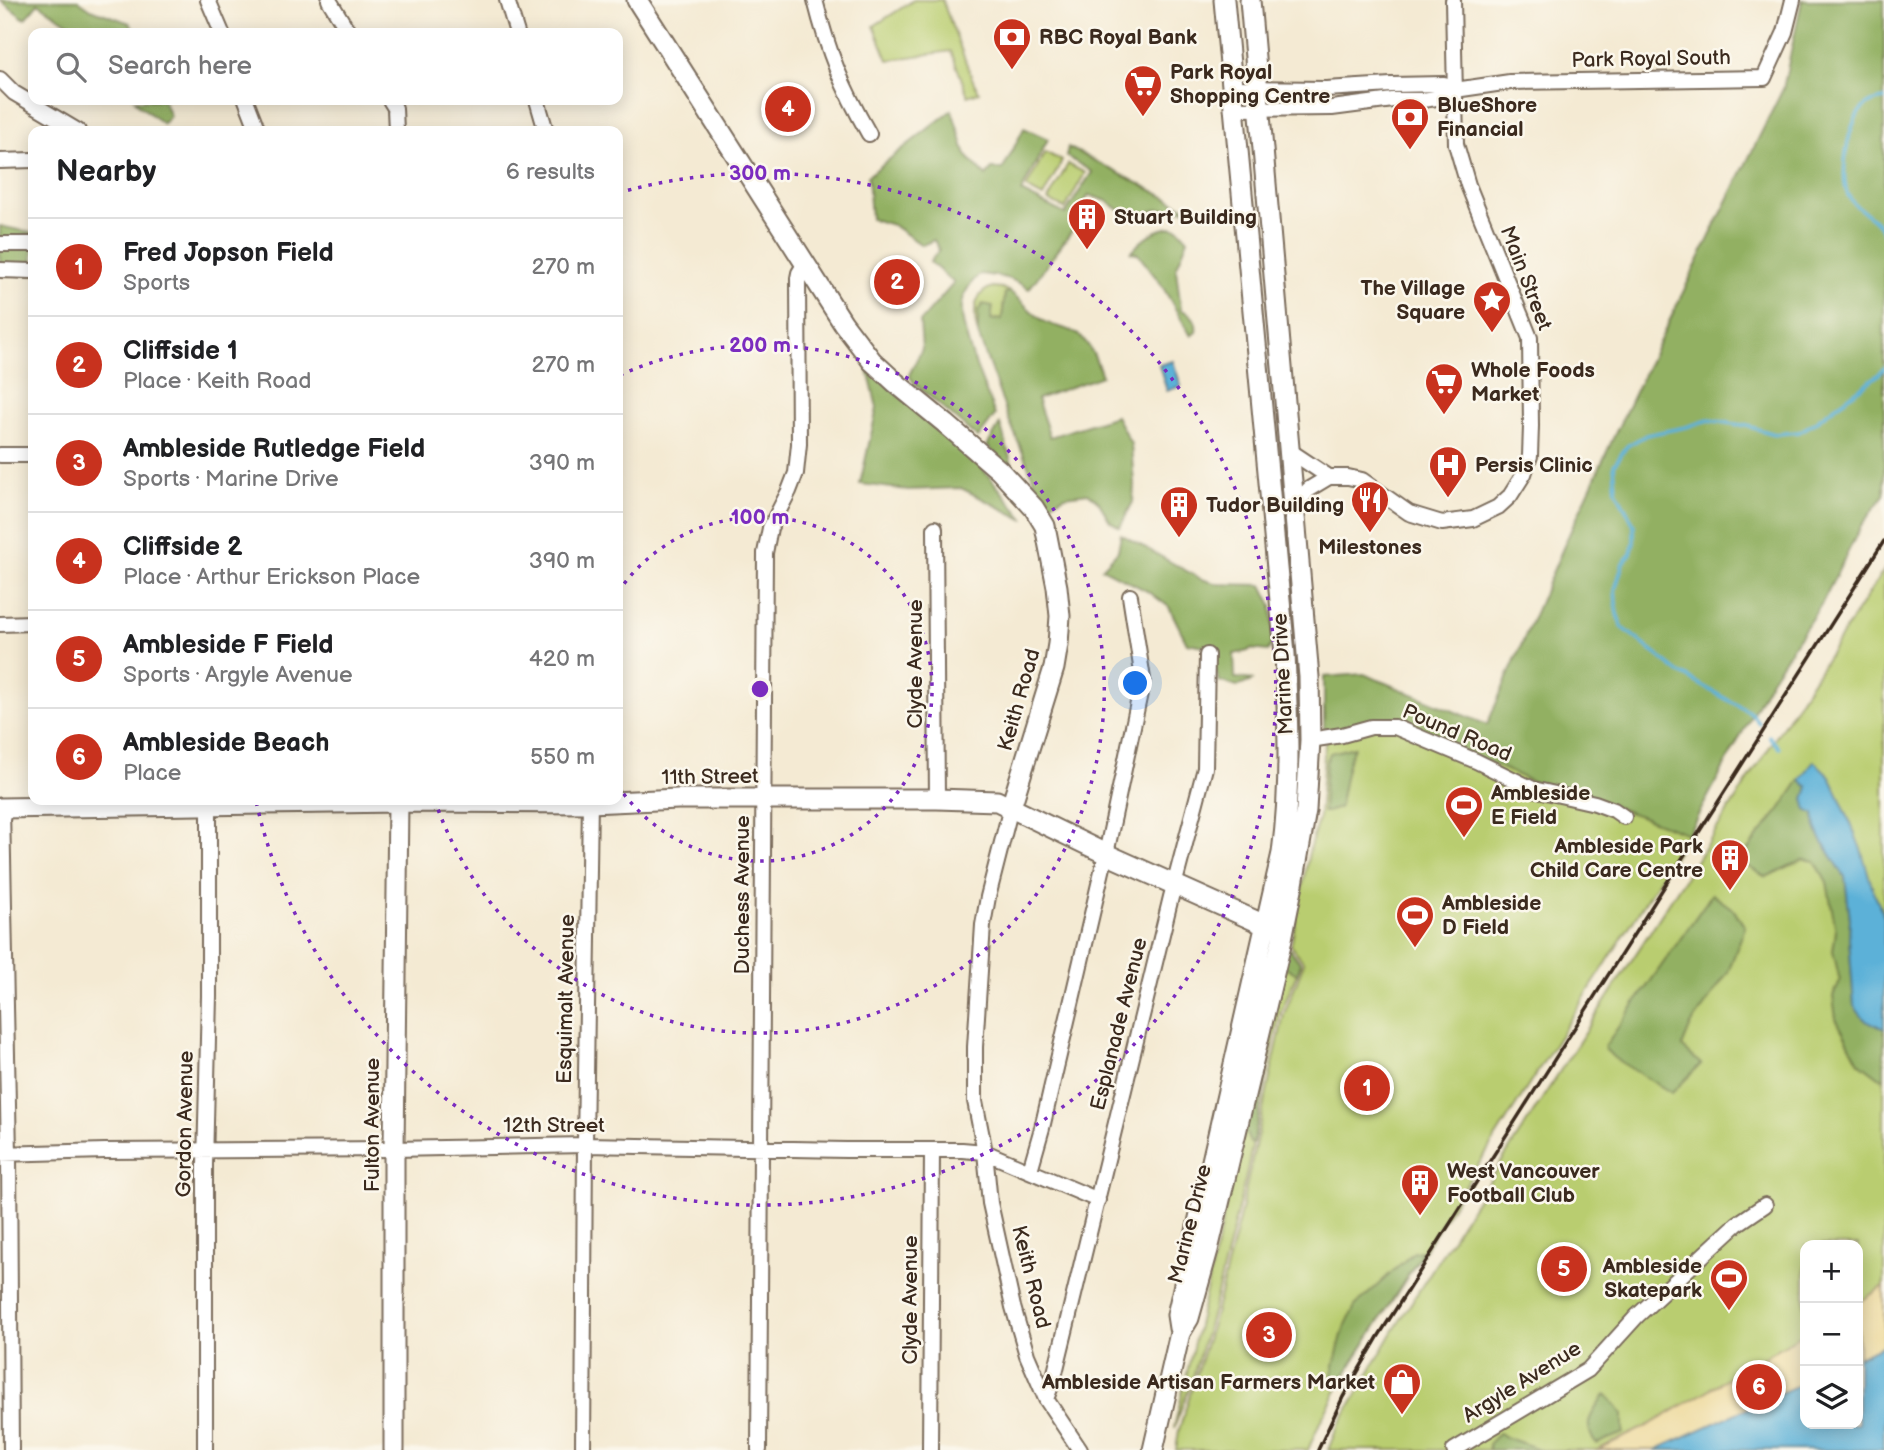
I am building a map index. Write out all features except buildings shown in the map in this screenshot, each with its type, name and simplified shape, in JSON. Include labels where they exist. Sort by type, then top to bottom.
[{"type":"street","points":[[208,0],[220,28]]},
{"type":"street","points":[[329,0],[346,28]]},
{"type":"street","points":[[507,0],[515,28]]},
{"type":"street","name":"Keith Road","points":[[637,0],[843,323],[873,361],[896,383],[999,470],[1034,508],[1045,526],[1057,587],[1060,616],[1058,644],[1054,668],[1011,807],[988,897],[980,967],[975,1101],[985,1152],[990,1203],[1013,1307],[1027,1355],[1046,1399],[1080,1450]]},
{"type":"street","points":[[815,0],[834,65],[869,134]]},
{"type":"street","name":"Marine Drive","points":[[1180,1333],[1177,1315],[1267,926],[1282,853],[1288,791],[1285,654],[1224,0]]},
{"type":"street","name":"Marine Drive","points":[[1153,1450],[1180,1333],[1189,1318],[1208,1250],[1281,944],[1306,810],[1310,740],[1308,677],[1250,0]]},
{"type":"street","name":"Main Street","points":[[1290,451],[1329,477],[1362,480],[1409,513],[1442,523],[1473,519],[1498,507],[1516,488],[1528,464],[1531,426],[1530,338],[1458,156],[1453,0]]},
{"type":"street","name":"Park Royal South","points":[[1235,109],[1332,108],[1393,100],[1422,100],[1444,97],[1455,90],[1510,82],[1764,78],[1785,32],[1793,0]]},
{"type":"street","points":[[0,79],[14,93],[28,101]]},
{"type":"street","name":"Park Royal South","points":[[1233,88],[1326,89],[1444,84],[1455,90]]},
{"type":"street","points":[[34,105],[70,126]]},
{"type":"street","points":[[248,105],[256,126]]},
{"type":"street","points":[[393,105],[397,126]]},
{"type":"street","points":[[538,105],[545,126]]},
{"type":"street","points":[[0,161],[28,160]]},
{"type":"street","points":[[0,244],[28,244]]},
{"type":"street","name":"Duchess Avenue","points":[[759,1450],[765,553],[770,528],[796,473],[799,444],[799,273],[805,263]]},
{"type":"street","points":[[0,270],[28,271]]},
{"type":"street","points":[[0,455],[28,454]]},
{"type":"street","points":[[1295,506],[1309,489],[1329,477]]},
{"type":"street","name":"Clyde Avenue","points":[[935,528],[937,799]]},
{"type":"street","points":[[1030,1170],[1106,854],[1143,679],[1130,596]]},
{"type":"street","points":[[0,624],[28,623]]},
{"type":"street","name":"Esplanade Avenue","points":[[1046,1399],[1053,1381],[1205,768],[1207,655]]},
{"type":"street","points":[[1288,725],[1310,740]]},
{"type":"street","name":"Pound Road","points":[[1310,740],[1371,727],[1395,727],[1534,789],[1595,803],[1624,817]]},
{"type":"street","name":"11th Street","points":[[623,801],[997,801],[1106,854],[1267,926]]},
{"type":"street","name":"11th Street","points":[[1,808],[126,805]]},
{"type":"street","name":"Gordon Avenue","points":[[205,1450],[209,805]]},
{"type":"street","name":"Fulton Avenue","points":[[394,1450],[398,805]]},
{"type":"street","name":"Esquimalt Avenue","points":[[583,1450],[590,805]]},
{"type":"street","points":[[1,808],[10,1450]]},
{"type":"street","name":"12th Street","points":[[5,1154],[585,1145],[985,1152],[1098,1200]]},
{"type":"street","name":"Clyde Avenue","points":[[930,1450],[932,1150]]},
{"type":"street","name":"Argyle Avenue","points":[[1454,1450],[1588,1370],[1637,1316],[1737,1224],[1765,1205]]},
{"type":"green space","points":[[0,0],[78,0],[91,9],[130,23],[133,28],[76,28],[38,3],[25,19]]},
{"type":"green space","points":[[914,0],[942,0],[979,92],[968,96],[951,51],[888,60],[874,26]]},
{"type":"green space","points":[[1802,0],[1884,0],[1884,495],[1861,526],[1822,603],[1771,679],[1688,834],[1586,796],[1540,785],[1395,721],[1369,721],[1330,733],[1324,731],[1324,677],[1364,674],[1487,725],[1615,434],[1783,89]]},
{"type":"green space","points":[[139,105],[165,105],[170,116],[163,124]]},
{"type":"green space","points":[[952,110],[966,155],[986,176],[992,169],[1003,169],[1024,128],[1048,139],[1021,192],[1065,214],[1092,172],[1066,156],[1068,147],[1190,210],[1155,210],[1136,220],[1107,201],[1089,195],[1078,212],[1074,228],[1029,289],[1012,280],[994,276],[981,274],[974,280],[964,296],[962,318],[995,415],[978,438],[914,383],[909,375],[922,349],[920,322],[954,283],[930,262],[939,250],[934,240],[922,245],[893,225],[871,219],[868,176]]},
{"type":"green space","points":[[1045,152],[1062,161],[1043,197],[1026,188]]},
{"type":"green space","points":[[1068,164],[1085,173],[1065,209],[1048,200]]},
{"type":"green space","points":[[0,226],[28,232],[28,275],[0,275]]},
{"type":"green space","points":[[1172,227],[1178,228],[1188,239],[1176,269],[1181,310],[1191,315],[1196,324],[1196,332],[1191,336],[1161,284],[1137,253],[1131,252],[1149,235]]},
{"type":"green space","points":[[993,287],[1010,292],[1005,293],[1002,319],[991,320],[978,311],[978,334],[976,306],[981,294]]},
{"type":"green space","points":[[1010,292],[1044,321],[1077,334],[1094,356],[1102,376],[1037,399],[1050,437],[1116,416],[1131,444],[1134,484],[1133,502],[1120,527],[1110,521],[1098,501],[1088,493],[1065,496],[1045,506],[1009,420],[978,334],[978,311],[983,304],[993,306],[991,320],[1002,319],[1005,293]]},
{"type":"green space","points":[[868,370],[969,452],[1025,520],[961,488],[908,490],[860,484],[877,408]]},
{"type":"green space","points":[[1000,424],[1013,468],[1014,472],[987,446]]},
{"type":"green space","points":[[1121,534],[1201,579],[1218,584],[1262,585],[1272,605],[1274,639],[1268,651],[1250,649],[1234,654],[1235,678],[1254,680],[1237,687],[1219,681],[1205,646],[1187,643],[1169,607],[1149,592],[1102,568],[1118,551]]},
{"type":"green space","points":[[1884,570],[1884,1345],[1863,1355],[1863,1240],[1800,1240],[1800,1384],[1655,1450],[1328,1450],[1336,1430],[1394,1330]]},
{"type":"green space","points":[[1330,680],[1688,834],[1347,1372],[1308,1450],[1176,1450],[1179,1430],[1216,1311],[1240,1215],[1284,1014],[1304,963],[1291,945],[1310,847],[1319,817]]},
{"type":"green space","points":[[1354,747],[1339,808],[1323,812],[1326,763],[1330,753]]},
{"type":"green space","points":[[1800,780],[1808,787],[1804,799],[1814,814],[1820,837],[1845,877],[1854,1006],[1864,1019],[1884,1029],[1884,1078],[1859,1062],[1836,1019],[1833,996],[1840,981],[1833,951],[1836,931],[1827,882],[1815,861],[1804,859],[1766,877],[1738,861],[1779,811]]},
{"type":"green space","points":[[1712,894],[1734,910],[1745,927],[1728,972],[1691,1025],[1682,1047],[1701,1064],[1672,1093],[1614,1058],[1605,1046]]},
{"type":"green space","points":[[1286,949],[1290,949],[1301,964],[1280,1014],[1245,1180],[1214,1306],[1191,1383],[1174,1428]]},
{"type":"green space","points":[[1286,949],[1290,949],[1301,964],[1297,974],[1282,965]]},
{"type":"green space","points":[[1262,1076],[1265,1084],[1253,1144],[1244,1129],[1251,1098]]},
{"type":"green space","points":[[1423,1251],[1340,1385],[1331,1377],[1343,1331],[1355,1306],[1414,1252]]},
{"type":"green space","points":[[1605,1395],[1623,1414],[1623,1433],[1596,1444],[1589,1430],[1590,1418]]},
{"type":"green space","points":[[1499,1433],[1542,1450],[1489,1450],[1488,1444]]},
{"type":"sand","points":[[1884,1286],[1884,1443],[1868,1450],[1597,1450],[1649,1425],[1800,1336],[1800,1429],[1863,1429],[1863,1300]]},
{"type":"water","points":[[1173,361],[1181,386],[1167,391],[1159,365]]},
{"type":"water","points":[[1814,761],[1830,776],[1862,852],[1884,917],[1884,1029],[1864,1019],[1854,1006],[1845,877],[1820,837],[1814,814],[1807,810],[1804,799],[1808,787],[1800,780]]},
{"type":"water","points":[[1884,1345],[1884,1450],[1655,1450],[1800,1384],[1800,1429],[1863,1429],[1863,1355]]},
{"type":"waterway","points":[[1884,99],[1868,104],[1858,114],[1847,149],[1844,175],[1850,199],[1876,222],[1884,234]]},
{"type":"waterway","points":[[1759,723],[1751,713],[1678,672],[1622,627],[1617,614],[1615,590],[1623,563],[1631,554],[1634,525],[1616,490],[1614,465],[1627,446],[1646,435],[1709,420],[1775,434],[1799,432],[1884,368]]},
{"type":"waterway","points":[[1769,736],[1779,748]]},
{"type":"railway","points":[[1318,1450],[1343,1397],[1378,1337],[1884,541]]},
{"type":"place","name":"RBC Royal Bank","points":[[1012,71]]},
{"type":"place","name":"Cliffside 2","points":[[788,109]]},
{"type":"place","name":"Park Royal Shopping Centre","points":[[1143,118]]},
{"type":"place","name":"BlueShore Financial","points":[[1410,151]]},
{"type":"place","name":"Stuart Building","points":[[1087,251]]},
{"type":"place","name":"Cliffside 1","points":[[897,282]]},
{"type":"place","name":"The Village Square","points":[[1492,334]]},
{"type":"place","name":"Whole Foods Market","points":[[1444,416]]},
{"type":"place","name":"Persis Clinic","points":[[1448,499]]},
{"type":"place","name":"Milestones","points":[[1370,534]]},
{"type":"place","name":"Tudor Building","points":[[1179,539]]},
{"type":"place","name":"Ambleside E Field","points":[[1464,839]]},
{"type":"place","name":"Ambleside Park Child Care Centre","points":[[1730,892]]},
{"type":"place","name":"Ambleside D Field","points":[[1415,949]]},
{"type":"place","name":"Fred Jopson Field","points":[[1367,1088]]},
{"type":"place","name":"West Vancouver Football Club","points":[[1420,1217]]},
{"type":"place","name":"Ambleside F Field","points":[[1564,1269]]},
{"type":"place","name":"Ambleside Skatepark","points":[[1729,1312]]},
{"type":"place","name":"Ambleside Rutledge Field","points":[[1269,1335]]},
{"type":"place","name":"Ambleside Beach","points":[[1759,1387]]},
{"type":"place","name":"Ambleside Artisan Farmers Market","points":[[1402,1416]]}]
